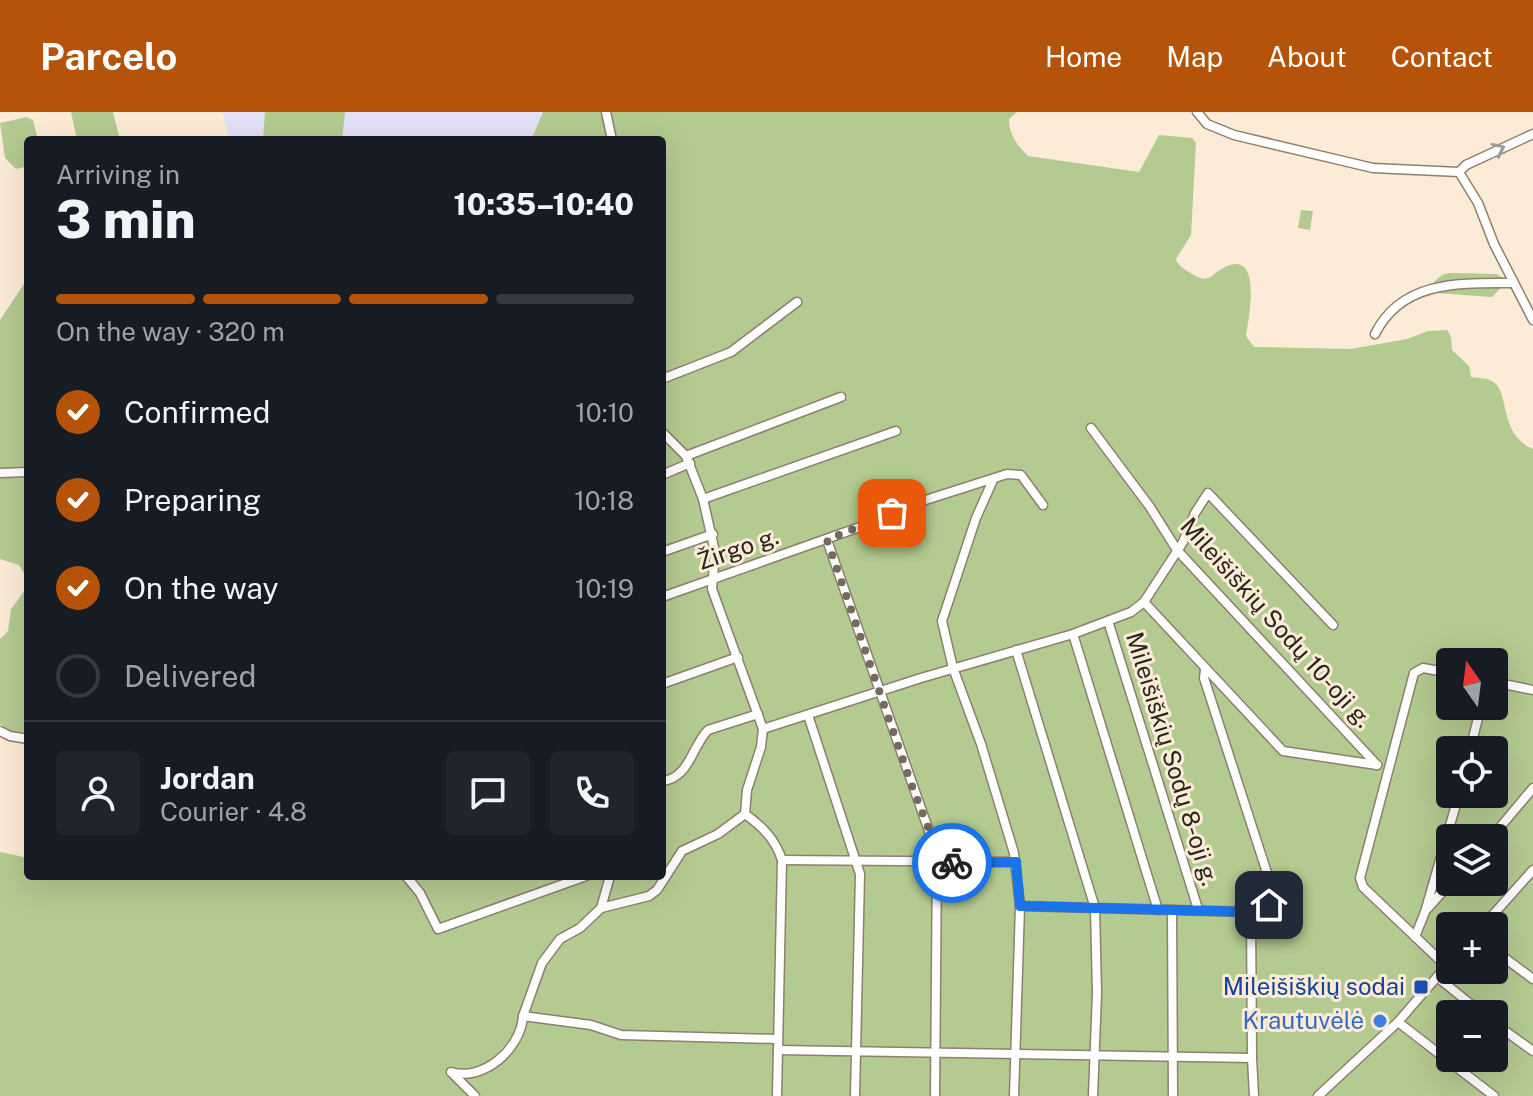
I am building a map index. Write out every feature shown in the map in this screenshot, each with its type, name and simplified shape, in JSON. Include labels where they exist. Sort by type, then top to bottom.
[{"type":"street","points":[[606,112],[611,136]]},
{"type":"street","points":[[1197,112],[1207,124],[1234,135],[1364,166],[1463,168],[1533,134]]},
{"type":"street","points":[[1463,168],[1512,283],[1533,320]]},
{"type":"street","points":[[1375,334],[1393,310],[1425,289],[1444,285],[1512,283]]},
{"type":"street","points":[[666,377],[731,352],[797,302]]},
{"type":"street","points":[[666,473],[688,460],[841,397]]},
{"type":"street","name":"Mileišiškių Sodų 10-oji g.","points":[[1091,428],[1150,507],[1177,550],[1377,765]]},
{"type":"street","points":[[703,499],[896,431]]},
{"type":"street","points":[[666,436],[688,460],[703,499],[715,552],[712,589],[763,729],[761,747],[747,790],[745,814],[718,834],[682,851],[666,876]]},
{"type":"street","points":[[0,473],[24,472]]},
{"type":"street","name":"Žirgo g.","points":[[666,596],[827,540],[913,504],[1007,474],[1021,475],[1043,505]]},
{"type":"street","points":[[993,480],[976,518],[943,612],[943,629],[1016,862],[1020,906],[1014,1096]]},
{"type":"street","points":[[763,729],[953,668],[1073,634],[1131,612],[1144,602],[1208,493],[1333,625]]},
{"type":"street","points":[[666,551],[713,534]]},
{"type":"street","points":[[827,540],[939,863],[935,1096]]},
{"type":"street","points":[[1144,602],[1283,751],[1391,768]]},
{"type":"street","name":"Mileišiškių Sodų 8-oji g.","points":[[1108,621],[1198,909]]},
{"type":"street","points":[[1073,634],[1158,910]]},
{"type":"street","points":[[1016,650],[1095,908],[1097,993],[1093,1096]]},
{"type":"street","points":[[666,683],[738,657]]},
{"type":"street","points":[[1436,671],[1418,669],[1414,673],[1360,881],[1436,954]]},
{"type":"street","points":[[1020,906],[1251,912],[1269,905],[1272,891],[1204,678],[1205,670]]},
{"type":"street","points":[[1508,685],[1533,690]]},
{"type":"street","points":[[666,780],[673,778],[688,764],[708,730],[758,714]]},
{"type":"street","points":[[808,715],[860,874],[855,1096]]},
{"type":"street","points":[[0,731],[24,738]]},
{"type":"street","points":[[1503,824],[1533,788]]},
{"type":"street","points":[[1415,937],[1455,808]]},
{"type":"street","points":[[745,814],[767,832],[777,845],[782,860],[777,1096]]},
{"type":"street","points":[[782,860],[1016,862]]},
{"type":"street","points":[[1496,912],[1533,870]]},
{"type":"street","points":[[409,880],[420,893],[438,929],[575,880]]},
{"type":"street","points":[[601,908],[609,880]]},
{"type":"street","points":[[475,1096],[451,1072],[474,1074],[498,1061],[519,1033],[536,977],[547,954],[560,939],[580,928],[601,908],[649,896],[663,880]]},
{"type":"street","points":[[1425,912],[1439,896]]},
{"type":"street","points":[[1172,910],[1173,1096]]},
{"type":"street","points":[[1251,912],[1254,1096]]},
{"type":"street","points":[[1508,960],[1533,979]]},
{"type":"street","points":[[1318,1096],[1398,1022],[1436,978]]},
{"type":"street","points":[[1446,984],[1466,1000]]},
{"type":"street","points":[[523,1016],[591,1025],[621,1035],[778,1039]]},
{"type":"street","points":[[1398,1022],[1494,1096]]},
{"type":"street","points":[[1508,1033],[1533,1051]]},
{"type":"street","points":[[778,1050],[1252,1058]]},
{"type":"shaded area","points":[[223,112],[543,112],[533,136],[228,136]]},
{"type":"green space","points":[[71,112],[113,112],[119,136],[76,136]]},
{"type":"green space","points":[[265,112],[345,112],[342,136],[263,136]]},
{"type":"green space","points":[[543,112],[601,112],[606,136],[533,136]]},
{"type":"green space","points":[[610,112],[1017,112],[1009,119],[1010,130],[1028,156],[1139,172],[1159,135],[1192,138],[1196,143],[1191,235],[1176,259],[1183,268],[1206,279],[1227,266],[1238,264],[1245,268],[1251,290],[1246,336],[1254,347],[1351,349],[1407,339],[1428,331],[1447,330],[1452,350],[1469,366],[1471,377],[1488,379],[1497,385],[1514,433],[1533,449],[1533,1096],[0,1096],[0,852],[24,857],[24,880],[666,880],[666,136],[614,136]]},
{"type":"green space","points":[[27,117],[33,120],[37,136],[24,136],[24,167],[16,169],[5,158],[0,123]]},
{"type":"green space","points":[[1301,210],[1313,211],[1310,230],[1298,228]]},
{"type":"green space","points":[[1449,273],[1497,274],[1503,278],[1502,287],[1492,297],[1436,293],[1434,282]]},
{"type":"green space","points":[[24,284],[24,573],[19,565],[0,559],[0,320]]},
{"type":"green space","points":[[24,592],[24,733],[11,731],[0,724],[0,639],[8,631],[11,609]]},
{"type":"way so far","points":[[892,513],[827,540],[939,863],[952,863]]},
{"type":"place","name":"Mileišiškių sodai","points":[[1421,987]]},
{"type":"place","name":"Krautuvėlė","points":[[1380,1021]]},
{"type":"route","points":[[952,863],[1016,862],[1020,906],[1251,912],[1269,905]]}]
